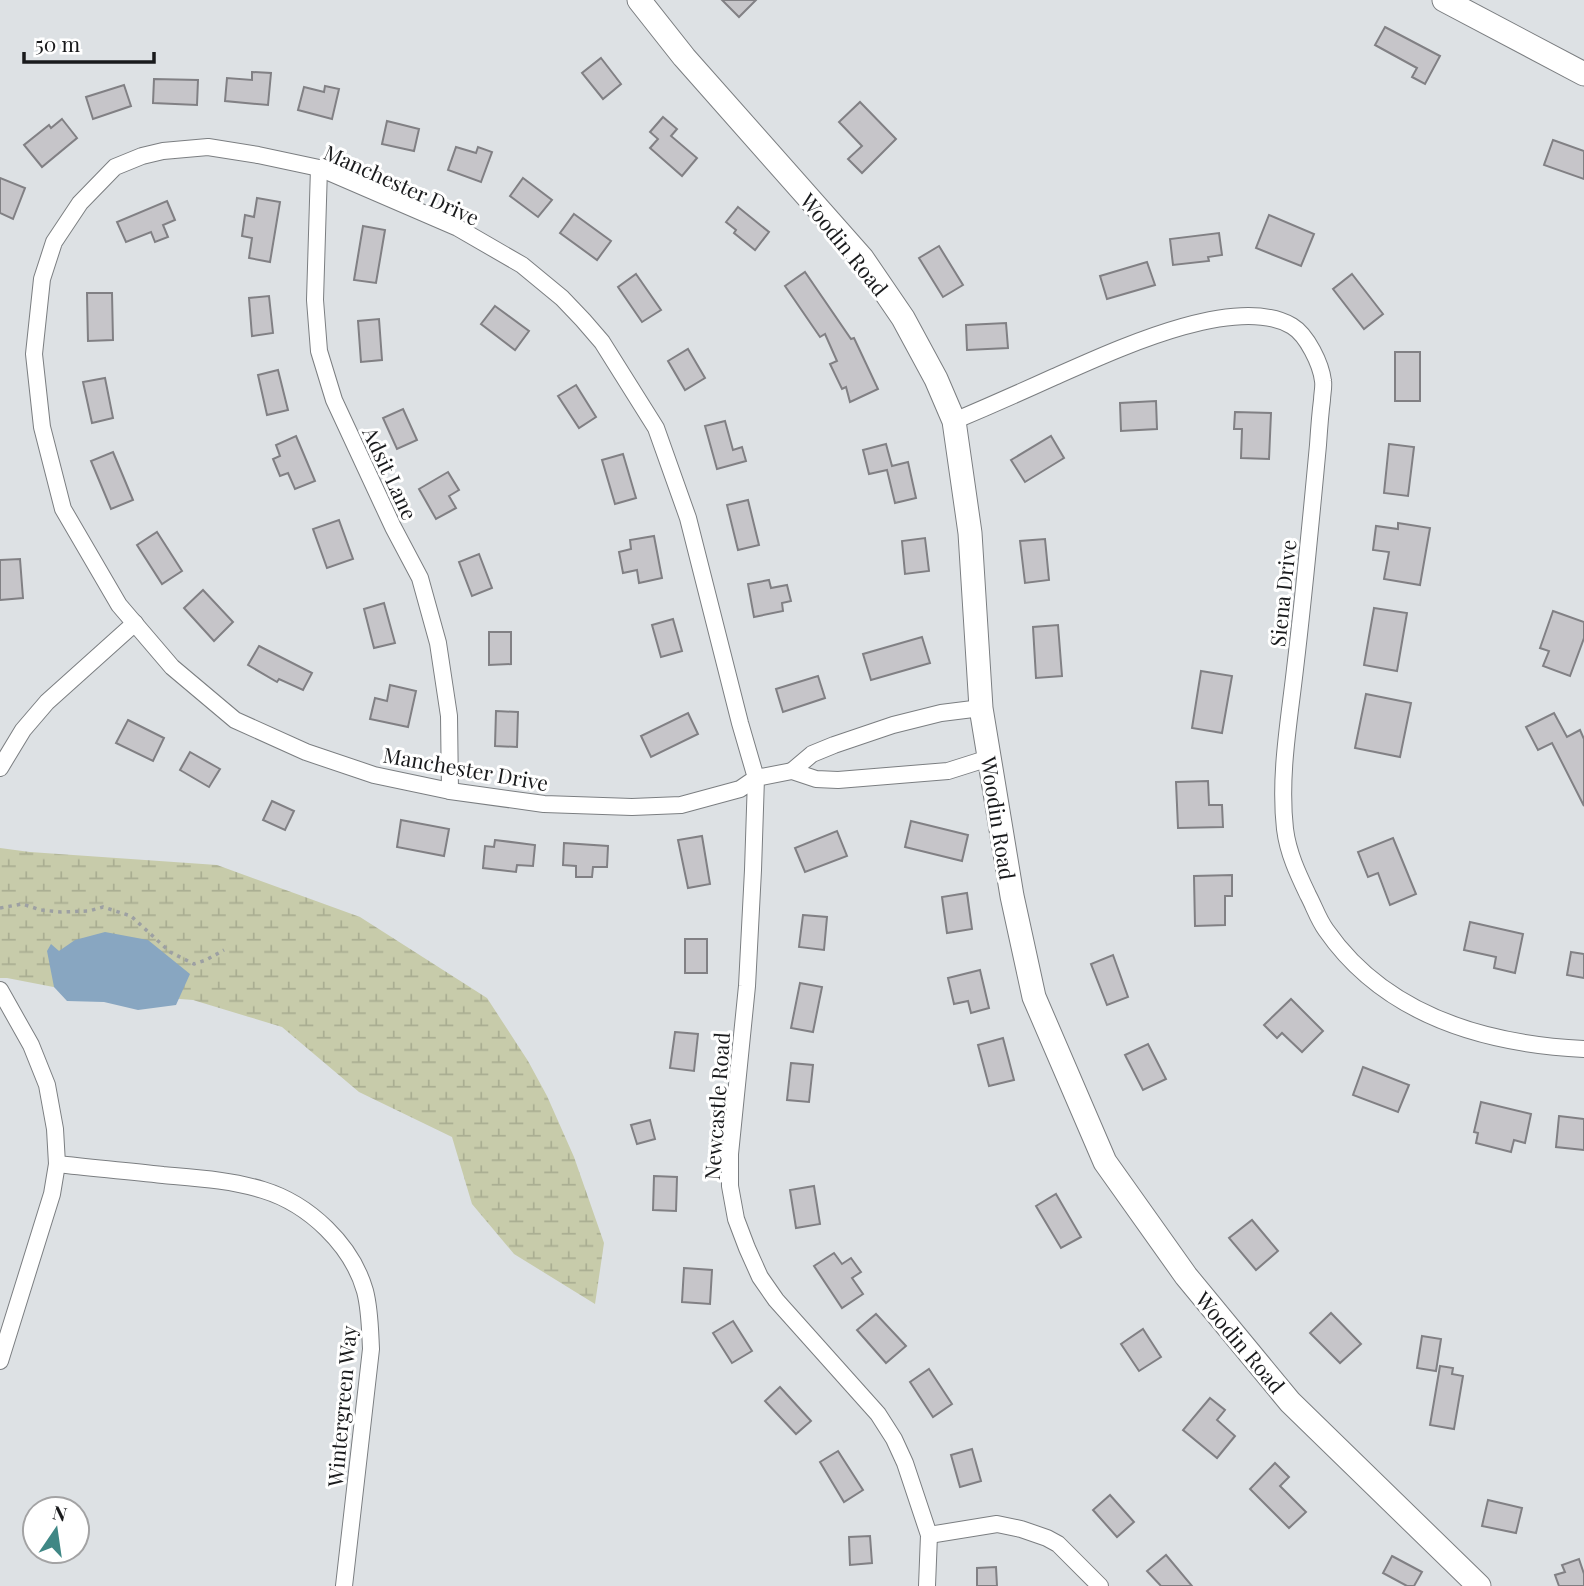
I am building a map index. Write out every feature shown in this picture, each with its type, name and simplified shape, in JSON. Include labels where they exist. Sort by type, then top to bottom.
[{"type":"street","name":"Woodin Road","points":[[639,0],[684,57],[862,258],[903,318],[936,379],[954,421],[970,533],[981,708],[1012,896],[1034,998],[1105,1162],[1186,1276],[1290,1402],[1479,1586]]},
{"type":"street","points":[[1444,0],[1584,74]]},
{"type":"street","name":"Manchester Drive","points":[[756,778],[736,710],[688,518],[656,428],[601,342],[562,298],[522,265],[458,228],[319,168],[258,155],[208,147],[163,151],[142,156],[115,167],[80,203],[54,242],[42,279],[34,354],[42,427],[62,509],[119,605],[172,667],[235,720],[306,752],[374,775],[450,791],[544,804],[632,807],[681,805],[740,789],[756,778],[792,771],[812,754],[892,725],[941,713],[981,708]]},
{"type":"street","name":"Adsit Lane","points":[[319,168],[315,300],[319,351],[334,400],[393,527],[420,578],[438,643],[449,716],[450,791]]},
{"type":"street","name":"Siena Drive","points":[[954,421],[1125,346],[1175,328],[1231,316],[1253,316],[1293,326],[1313,350],[1323,381],[1306,571],[1283,774],[1285,830],[1293,862],[1324,928],[1352,962],[1373,982],[1397,999],[1431,1017],[1508,1041],[1584,1049]]},
{"type":"street","points":[[0,768],[23,730],[47,702],[135,623]]},
{"type":"street","name":"Manchester Drive","points":[[792,771],[816,779],[838,780],[948,771],[989,758]]},
{"type":"street","name":"Newcastle Road","points":[[756,778],[747,986],[730,1154],[730,1186],[736,1219],[760,1277],[776,1300],[878,1414],[894,1439],[905,1463],[929,1535],[927,1586]]},
{"type":"street","points":[[0,990],[31,1045],[47,1085],[55,1129],[57,1164],[52,1194],[0,1361]]},
{"type":"street","name":"Wintergreen Way","points":[[57,1164],[226,1181],[264,1190],[292,1203],[314,1218],[336,1238],[354,1264],[365,1289],[370,1349],[344,1586]]},
{"type":"street","points":[[929,1535],[997,1524],[1021,1528],[1058,1544],[1100,1586]]},
{"type":"path","points":[[0,908],[22,904],[61,912],[89,911],[103,907],[131,916],[170,952],[194,964],[224,950]]},
{"type":"green space","points":[[0,848],[217,865],[360,917],[487,998],[528,1061],[574,1157],[604,1243],[595,1304],[514,1254],[472,1204],[452,1137],[359,1092],[282,1027],[193,1000],[69,990],[0,978]]},
{"type":"water","points":[[105,932],[148,940],[190,974],[176,1005],[138,1010],[104,1002],[67,1001],[54,987],[47,951],[51,944],[59,951],[75,940]]},
{"type":"building","points":[[722,0],[756,0],[739,17]]},
{"type":"building","points":[[1385,27],[1440,56],[1425,84],[1412,77],[1417,68],[1375,45]]},
{"type":"building","points":[[601,58],[621,84],[603,99],[582,73]]},
{"type":"building","points":[[252,72],[271,73],[268,105],[225,101],[227,78],[252,80]]},
{"type":"building","points":[[154,79],[198,80],[197,105],[153,103]]},
{"type":"building","points":[[124,85],[131,106],[93,119],[86,97]]},
{"type":"building","points":[[325,86],[339,89],[332,119],[298,110],[304,87],[324,92]]},
{"type":"building","points":[[860,102],[896,139],[862,173],[848,159],[862,146],[839,122]]},
{"type":"building","points":[[663,117],[677,129],[671,136],[697,158],[682,176],[650,148],[658,139],[650,132]]},
{"type":"building","points":[[62,119],[77,138],[42,167],[24,145],[49,125],[51,128]]},
{"type":"building","points":[[387,121],[419,129],[414,151],[382,144]]},
{"type":"building","points":[[1553,140],[1584,151],[1584,179],[1544,165]]},
{"type":"building","points":[[456,147],[476,153],[478,147],[492,152],[481,182],[448,170]]},
{"type":"building","points":[[0,178],[25,188],[13,219],[0,213]]},
{"type":"building","points":[[523,178],[552,200],[538,217],[510,196]]},
{"type":"building","points":[[257,198],[280,202],[270,262],[249,258],[252,238],[242,236],[245,215],[254,217]]},
{"type":"building","points":[[167,201],[175,220],[163,225],[168,237],[155,242],[151,232],[126,242],[117,222]]},
{"type":"building","points":[[738,207],[769,232],[755,250],[734,233],[736,230],[726,222]]},
{"type":"building","points":[[574,214],[611,241],[597,260],[560,233]]},
{"type":"building","points":[[1269,215],[1314,234],[1301,266],[1256,248]]},
{"type":"building","points":[[363,226],[385,230],[376,283],[354,280]]},
{"type":"building","points":[[1219,233],[1222,255],[1208,257],[1209,261],[1173,265],[1170,239]]},
{"type":"building","points":[[939,246],[963,285],[943,297],[919,258]]},
{"type":"building","points":[[1147,262],[1155,285],[1107,299],[1100,276]]},
{"type":"building","points":[[805,272],[851,339],[854,338],[878,389],[850,402],[846,387],[842,389],[830,364],[837,361],[825,334],[820,337],[785,286]]},
{"type":"building","points":[[636,274],[661,310],[642,322],[618,287]]},
{"type":"building","points":[[1352,274],[1383,314],[1364,329],[1333,289]]},
{"type":"building","points":[[87,293],[112,293],[113,340],[88,341]]},
{"type":"building","points":[[269,296],[273,333],[252,336],[249,298]]},
{"type":"building","points":[[495,306],[529,331],[515,350],[481,324]]},
{"type":"building","points":[[379,319],[382,360],[361,362],[358,321]]},
{"type":"building","points":[[1006,323],[1008,348],[967,350],[966,325]]},
{"type":"building","points":[[688,349],[705,378],[685,390],[668,361]]},
{"type":"building","points":[[1395,352],[1420,352],[1420,401],[1395,401]]},
{"type":"building","points":[[278,370],[288,410],[267,415],[258,375]]},
{"type":"building","points":[[105,378],[113,418],[92,423],[83,382]]},
{"type":"building","points":[[576,385],[596,417],[579,428],[558,396]]},
{"type":"building","points":[[1156,401],[1157,429],[1121,431],[1120,403]]},
{"type":"building","points":[[403,409],[417,440],[397,449],[383,418]]},
{"type":"building","points":[[1235,412],[1271,413],[1269,459],[1241,458],[1242,429],[1234,429]]},
{"type":"building","points":[[725,421],[733,450],[742,447],[746,461],[717,469],[705,426]]},
{"type":"building","points":[[296,436],[315,481],[295,489],[288,473],[280,476],[273,459],[280,456],[276,445]]},
{"type":"building","points":[[1051,436],[1064,458],[1025,482],[1011,460]]},
{"type":"building","points":[[886,444],[892,466],[908,462],[916,498],[895,503],[887,470],[869,474],[863,450]]},
{"type":"building","points":[[1389,444],[1414,447],[1408,496],[1384,493]]},
{"type":"building","points":[[113,452],[133,500],[111,509],[91,461]]},
{"type":"building","points":[[623,454],[636,498],[615,504],[602,460]]},
{"type":"building","points":[[448,472],[459,490],[449,496],[456,508],[436,519],[419,489]]},
{"type":"building","points":[[748,500],[759,545],[738,550],[727,505]]},
{"type":"building","points":[[339,520],[353,559],[327,568],[313,529]]},
{"type":"building","points":[[1398,523],[1430,528],[1420,585],[1384,579],[1389,552],[1373,550],[1376,526],[1398,529]]},
{"type":"building","points":[[157,532],[182,571],[162,584],[137,545]]},
{"type":"building","points":[[654,536],[662,578],[639,583],[637,570],[623,573],[619,552],[631,549],[630,540]]},
{"type":"building","points":[[925,538],[929,571],[905,574],[902,541]]},
{"type":"building","points":[[1045,539],[1049,580],[1025,583],[1020,541]]},
{"type":"building","points":[[479,554],[492,588],[472,596],[459,562]]},
{"type":"building","points":[[20,559],[23,598],[0,600],[0,560]]},
{"type":"building","points":[[769,580],[771,588],[787,585],[791,601],[782,603],[783,611],[754,617],[748,584]]},
{"type":"building","points":[[203,590],[233,622],[214,641],[184,608]]},
{"type":"building","points":[[384,603],[395,643],[374,648],[364,609]]},
{"type":"building","points":[[1374,608],[1407,613],[1397,671],[1364,665]]},
{"type":"building","points":[[1553,611],[1584,622],[1584,638],[1570,676],[1543,666],[1549,651],[1540,648]]},
{"type":"building","points":[[673,619],[682,651],[661,657],[652,625]]},
{"type":"building","points":[[1058,625],[1062,676],[1036,678],[1033,627]]},
{"type":"building","points":[[489,632],[511,632],[511,664],[489,665]]},
{"type":"building","points":[[922,637],[930,663],[871,680],[863,654]]},
{"type":"building","points":[[259,646],[312,673],[303,690],[279,679],[277,682],[248,665]]},
{"type":"building","points":[[1201,671],[1232,676],[1222,733],[1192,728]]},
{"type":"building","points":[[818,676],[825,698],[783,712],[776,689]]},
{"type":"building","points":[[390,685],[416,691],[408,727],[370,719],[375,698],[387,701]]},
{"type":"building","points":[[1366,694],[1411,703],[1400,757],[1355,748]]},
{"type":"building","points":[[496,711],[518,712],[517,747],[495,746]]},
{"type":"building","points":[[688,713],[698,734],[651,757],[641,736]]},
{"type":"building","points":[[1554,713],[1567,737],[1580,730],[1584,739],[1584,806],[1552,743],[1538,750],[1526,727]]},
{"type":"building","points":[[128,720],[164,738],[153,761],[116,743]]},
{"type":"building","points":[[190,752],[220,769],[209,787],[180,770]]},
{"type":"building","points":[[1208,781],[1209,805],[1222,805],[1223,827],[1178,828],[1176,782]]},
{"type":"building","points":[[272,801],[294,811],[285,830],[263,820]]},
{"type":"building","points":[[401,820],[449,829],[444,856],[397,847]]},
{"type":"building","points":[[911,821],[968,835],[962,861],[905,847]]},
{"type":"building","points":[[837,831],[847,856],[805,872],[795,848]]},
{"type":"building","points":[[702,836],[710,884],[688,888],[678,840]]},
{"type":"building","points":[[1393,838],[1416,894],[1390,905],[1378,873],[1368,877],[1358,852]]},
{"type":"building","points":[[495,840],[535,845],[533,866],[517,865],[516,872],[483,868],[485,846],[494,847]]},
{"type":"building","points":[[564,843],[608,846],[607,867],[593,867],[592,877],[576,877],[576,866],[563,865]]},
{"type":"building","points":[[1232,875],[1232,896],[1225,896],[1225,925],[1195,926],[1194,876]]},
{"type":"building","points":[[967,893],[972,929],[947,933],[942,897]]},
{"type":"building","points":[[803,915],[827,917],[824,950],[799,947]]},
{"type":"building","points":[[1470,922],[1523,934],[1515,973],[1494,968],[1496,957],[1464,950]]},
{"type":"building","points":[[685,939],[707,939],[707,973],[685,973]]},
{"type":"building","points":[[1571,952],[1584,954],[1584,978],[1567,975]]},
{"type":"building","points":[[1113,955],[1128,997],[1107,1005],[1091,964]]},
{"type":"building","points":[[980,970],[989,1008],[971,1013],[968,1001],[954,1004],[948,978]]},
{"type":"building","points":[[800,983],[822,987],[813,1032],[791,1028]]},
{"type":"building","points":[[1291,999],[1323,1031],[1302,1052],[1282,1033],[1277,1038],[1264,1025]]},
{"type":"building","points":[[675,1032],[698,1034],[694,1071],[670,1068]]},
{"type":"building","points":[[1003,1038],[1014,1080],[989,1086],[978,1045]]},
{"type":"building","points":[[1148,1044],[1166,1079],[1143,1090],[1125,1055]]},
{"type":"building","points":[[791,1063],[813,1065],[809,1102],[787,1100]]},
{"type":"building","points":[[1363,1067],[1409,1085],[1398,1112],[1353,1095]]},
{"type":"building","points":[[1481,1102],[1531,1114],[1525,1143],[1514,1140],[1511,1152],[1476,1143],[1478,1133],[1474,1132]]},
{"type":"building","points":[[1559,1116],[1584,1119],[1584,1150],[1556,1147]]},
{"type":"building","points":[[650,1120],[655,1139],[637,1144],[631,1125]]},
{"type":"building","points":[[654,1176],[677,1177],[676,1211],[653,1210]]},
{"type":"building","points":[[814,1186],[820,1224],[796,1228],[790,1190]]},
{"type":"building","points":[[1056,1194],[1081,1237],[1061,1248],[1036,1206]]},
{"type":"building","points":[[1252,1220],[1278,1251],[1256,1270],[1229,1238]]},
{"type":"building","points":[[834,1253],[842,1264],[851,1258],[861,1272],[852,1278],[863,1294],[842,1308],[814,1266]]},
{"type":"building","points":[[684,1268],[712,1270],[710,1304],[682,1302]]},
{"type":"building","points":[[1331,1313],[1361,1344],[1340,1363],[1310,1333]]},
{"type":"building","points":[[876,1314],[906,1346],[886,1363],[857,1330]]},
{"type":"building","points":[[733,1321],[752,1351],[732,1363],[713,1333]]},
{"type":"building","points":[[1143,1329],[1161,1357],[1139,1371],[1121,1344]]},
{"type":"building","points":[[1422,1336],[1441,1339],[1436,1371],[1417,1368]]},
{"type":"building","points":[[1440,1366],[1453,1368],[1452,1374],[1463,1376],[1454,1429],[1430,1425]]},
{"type":"building","points":[[929,1369],[952,1404],[933,1417],[910,1382]]},
{"type":"building","points":[[780,1387],[811,1421],[796,1434],[765,1401]]},
{"type":"building","points":[[1210,1398],[1225,1410],[1217,1420],[1235,1436],[1217,1458],[1183,1430]]},
{"type":"building","points":[[972,1449],[981,1481],[960,1487],[951,1455]]},
{"type":"building","points":[[838,1451],[863,1490],[844,1502],[820,1462]]},
{"type":"building","points":[[1275,1463],[1289,1477],[1280,1486],[1306,1512],[1289,1528],[1250,1489]]},
{"type":"building","points":[[1110,1495],[1134,1522],[1117,1537],[1093,1510]]},
{"type":"building","points":[[1488,1500],[1522,1508],[1516,1533],[1482,1526]]},
{"type":"building","points":[[870,1536],[872,1563],[850,1565],[849,1537]]},
{"type":"building","points":[[1166,1555],[1192,1586],[1161,1586],[1147,1571]]},
{"type":"building","points":[[1392,1556],[1422,1572],[1414,1586],[1407,1586],[1383,1573]]},
{"type":"building","points":[[1579,1559],[1584,1574],[1584,1586],[1559,1586],[1555,1575],[1565,1572],[1562,1565]]},
{"type":"building","points":[[996,1567],[997,1586],[977,1586],[977,1568]]}]
